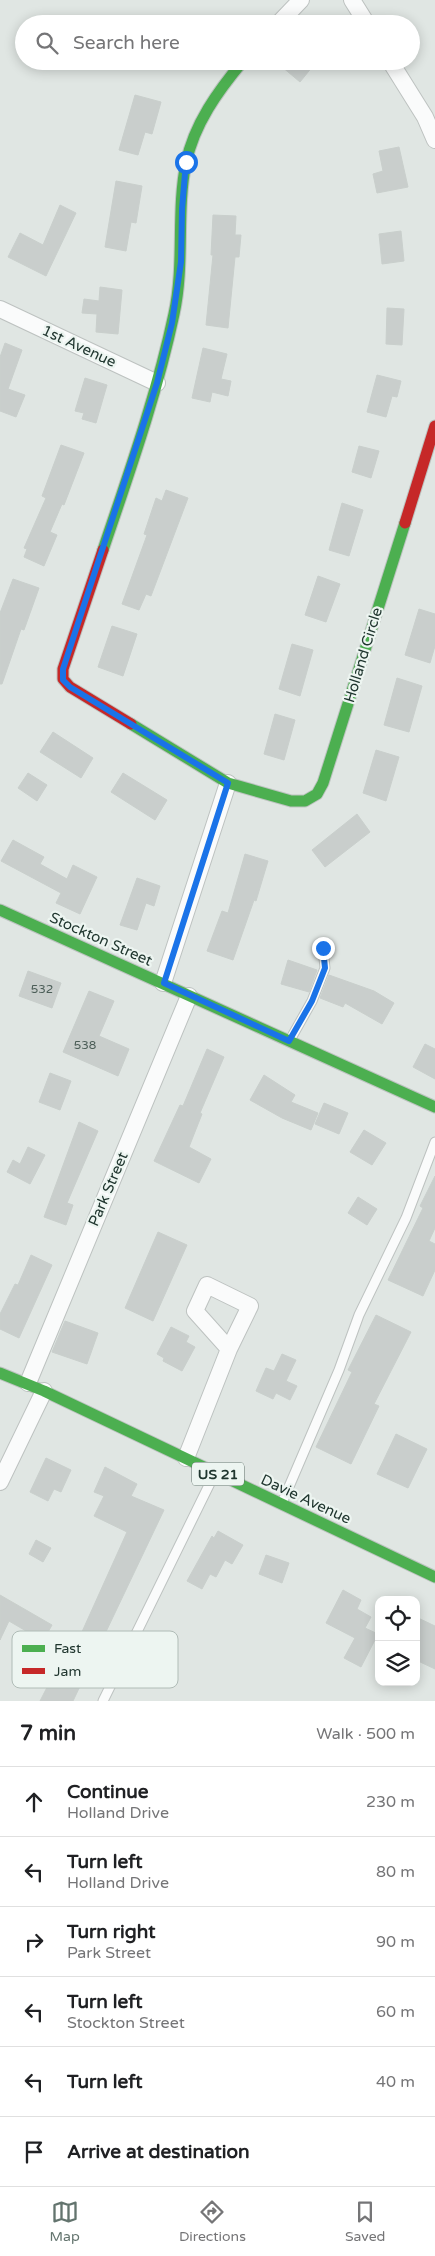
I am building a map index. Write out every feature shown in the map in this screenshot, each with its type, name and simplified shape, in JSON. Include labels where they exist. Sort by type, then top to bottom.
[{"type":"street","points":[[287,15],[301,0]]},
{"type":"street","points":[[352,0],[361,15]]},
{"type":"street","points":[[164,983],[228,783],[70,687],[63,680],[63,669],[157,383],[172,323],[181,262],[182,209],[186,162],[195,133],[209,106],[236,70]]},
{"type":"street","points":[[396,70],[425,117],[435,140]]},
{"type":"street","name":"1st Avenue","points":[[0,309],[157,383]]},
{"type":"street","name":"Holland Circle","points":[[228,783],[291,801],[305,801],[316,794],[323,782],[435,426]]},
{"type":"street","name":"Stockton Street","points":[[0,910],[435,1107]]},
{"type":"street","name":"Park Street","points":[[28,1383],[189,996]]},
{"type":"street","points":[[186,1458],[229,1349]]},
{"type":"street","name":"Davie Avenue","points":[[0,1373],[28,1383],[435,1577]]},
{"type":"street","points":[[0,1482],[44,1391]]},
{"type":"lane","points":[[289,1041],[312,1001],[325,968],[323,948]]},
{"type":"lane","points":[[282,1504],[332,1387],[359,1316],[406,1218],[435,1142]]},
{"type":"lane","points":[[138,1631],[216,1472]]},
{"type":"lane","points":[[103,1701],[109,1688]]},
{"type":"building","points":[[286,70],[310,70],[300,82]]},
{"type":"building","points":[[135,95],[161,102],[152,134],[145,132],[138,155],[119,150]]},
{"type":"building","points":[[399,147],[408,187],[377,193],[373,174],[383,171],[379,151]]},
{"type":"building","points":[[116,181],[142,186],[136,223],[131,222],[126,251],[105,247]]},
{"type":"building","points":[[60,205],[76,213],[46,276],[8,257],[20,233],[43,245]]},
{"type":"building","points":[[213,215],[236,216],[235,235],[241,235],[239,257],[235,257],[228,328],[206,325],[213,255],[211,255]]},
{"type":"building","points":[[401,231],[404,261],[382,264],[379,234]]},
{"type":"building","points":[[100,287],[122,290],[118,334],[96,332],[97,314],[82,313],[84,299],[99,301]]},
{"type":"building","points":[[387,308],[404,309],[402,345],[386,344]]},
{"type":"building","points":[[5,343],[22,350],[8,389],[25,395],[16,417],[0,411],[0,357]]},
{"type":"building","points":[[203,348],[227,354],[221,379],[231,381],[228,396],[212,392],[210,402],[192,398]]},
{"type":"building","points":[[377,375],[401,381],[397,397],[392,396],[386,417],[367,412]]},
{"type":"building","points":[[85,378],[107,385],[96,423],[82,419],[84,413],[75,411]]},
{"type":"building","points":[[61,445],[84,453],[64,505],[62,504],[50,532],[57,535],[44,566],[24,557],[27,549],[24,548],[46,498],[42,496]]},
{"type":"building","points":[[359,446],[379,451],[371,478],[352,472]]},
{"type":"building","points":[[166,490],[188,498],[151,596],[146,594],[139,610],[122,604],[147,535],[144,534],[156,498],[162,501]]},
{"type":"building","points":[[342,503],[363,510],[349,556],[329,550]]},
{"type":"building","points":[[318,576],[340,584],[326,622],[305,615]]},
{"type":"building","points":[[13,579],[39,588],[24,630],[21,629],[2,684],[0,684],[0,613]]},
{"type":"building","points":[[419,609],[435,614],[435,646],[430,663],[405,655]]},
{"type":"building","points":[[112,626],[137,634],[123,676],[98,667]]},
{"type":"building","points":[[292,644],[313,650],[300,696],[279,689]]},
{"type":"building","points":[[397,678],[422,686],[409,732],[384,725]]},
{"type":"building","points":[[275,714],[295,720],[284,760],[264,754]]},
{"type":"building","points":[[53,732],[93,758],[81,778],[40,752]]},
{"type":"building","points":[[376,750],[399,757],[386,801],[363,793]]},
{"type":"building","points":[[28,773],[47,785],[37,801],[18,788]]},
{"type":"building","points":[[123,773],[167,800],[155,820],[111,792]]},
{"type":"building","points":[[357,814],[370,832],[325,867],[312,850]]},
{"type":"building","points":[[13,840],[44,857],[40,864],[67,879],[73,865],[97,877],[80,914],[56,903],[61,893],[1,861]]},
{"type":"building","points":[[245,854],[268,861],[256,901],[254,900],[233,960],[207,951],[222,911],[228,913]]},
{"type":"building","points":[[137,878],[160,886],[154,906],[146,903],[137,930],[120,925]]},
{"type":"building","points":[[288,960],[317,970],[309,992],[281,984]]},
{"type":"building","points":[[28,971],[61,983],[52,1008],[19,996]]},
{"type":"building","points":[[329,975],[374,991],[394,1003],[382,1024],[345,1003],[343,1007],[320,998]]},
{"type":"building","points":[[89,991],[114,1001],[99,1036],[129,1049],[118,1076],[63,1052]]},
{"type":"building","points":[[425,1044],[435,1049],[435,1079],[413,1067]]},
{"type":"building","points":[[207,1049],[224,1057],[200,1113],[202,1114],[189,1147],[211,1159],[199,1183],[154,1161],[180,1105],[183,1106]]},
{"type":"building","points":[[50,1073],[71,1081],[60,1110],[39,1102]]},
{"type":"building","points":[[264,1075],[295,1095],[291,1102],[318,1113],[311,1130],[282,1118],[250,1100]]},
{"type":"building","points":[[324,1103],[348,1113],[339,1134],[315,1124]]},
{"type":"building","points":[[79,1122],[98,1131],[67,1203],[73,1205],[66,1225],[44,1217]]},
{"type":"building","points":[[364,1130],[386,1143],[372,1165],[350,1152]]},
{"type":"building","points":[[28,1147],[45,1155],[30,1184],[7,1172],[13,1160],[20,1164]]},
{"type":"building","points":[[435,1176],[435,1228],[429,1241],[435,1244],[435,1270],[423,1296],[388,1280],[423,1208],[420,1206]]},
{"type":"building","points":[[358,1197],[377,1209],[367,1225],[348,1213]]},
{"type":"building","points":[[158,1232],[187,1245],[153,1321],[125,1308]]},
{"type":"building","points":[[31,1255],[52,1265],[19,1338],[0,1329],[0,1314],[15,1284],[18,1285]]},
{"type":"building","points":[[376,1315],[411,1332],[374,1404],[379,1406],[351,1464],[316,1447],[352,1372],[348,1370]]},
{"type":"building","points":[[65,1321],[98,1333],[87,1364],[52,1352]]},
{"type":"building","points":[[171,1327],[189,1336],[186,1342],[195,1347],[182,1371],[163,1361],[164,1358],[157,1354]]},
{"type":"building","points":[[282,1354],[296,1360],[286,1381],[297,1386],[290,1400],[276,1393],[273,1399],[256,1391],[266,1368],[274,1371]]},
{"type":"building","points":[[396,1434],[427,1449],[408,1488],[377,1474]]},
{"type":"building","points":[[46,1458],[71,1470],[61,1492],[54,1489],[48,1501],[30,1492]]},
{"type":"building","points":[[105,1467],[137,1484],[131,1496],[164,1510],[106,1631],[82,1631],[127,1532],[94,1516],[104,1496],[94,1492]]},
{"type":"building","points":[[218,1531],[243,1545],[232,1564],[225,1560],[216,1577],[210,1574],[202,1589],[187,1581],[212,1536],[214,1538]]},
{"type":"building","points":[[36,1540],[51,1548],[43,1562],[29,1554]]},
{"type":"building","points":[[266,1555],[289,1563],[282,1583],[259,1574]]},
{"type":"building","points":[[343,1590],[361,1600],[357,1609],[371,1617],[365,1628],[375,1633],[375,1640],[361,1667],[344,1658],[355,1638],[326,1623]]},
{"type":"building","points":[[0,1595],[52,1625],[49,1631],[26,1631],[9,1621],[0,1640]]},
{"type":"building","points":[[420,1619],[435,1626],[435,1669],[420,1662]]},
{"type":"building","points":[[47,1688],[79,1688],[73,1701],[40,1701]]},
{"type":"traffic: fast","points":[[103,550],[151,404],[174,314],[179,276],[181,200],[186,163],[201,121],[236,70]]},
{"type":"traffic: fast","points":[[131,724],[228,783],[291,801],[305,801],[317,794],[323,783],[405,523]]},
{"type":"traffic: fast","points":[[0,910],[435,1107]]},
{"type":"traffic: fast","points":[[0,1373],[44,1391],[435,1577]]},
{"type":"traffic: jam","points":[[405,523],[435,426]]},
{"type":"traffic: jam","points":[[103,550],[63,669],[63,679],[70,687],[131,724]]},
{"type":"route","points":[[186,162],[182,209],[181,262],[172,323],[157,383],[63,669],[63,680],[70,687],[228,783],[164,983],[289,1041],[312,1001],[325,968],[323,948]]}]
